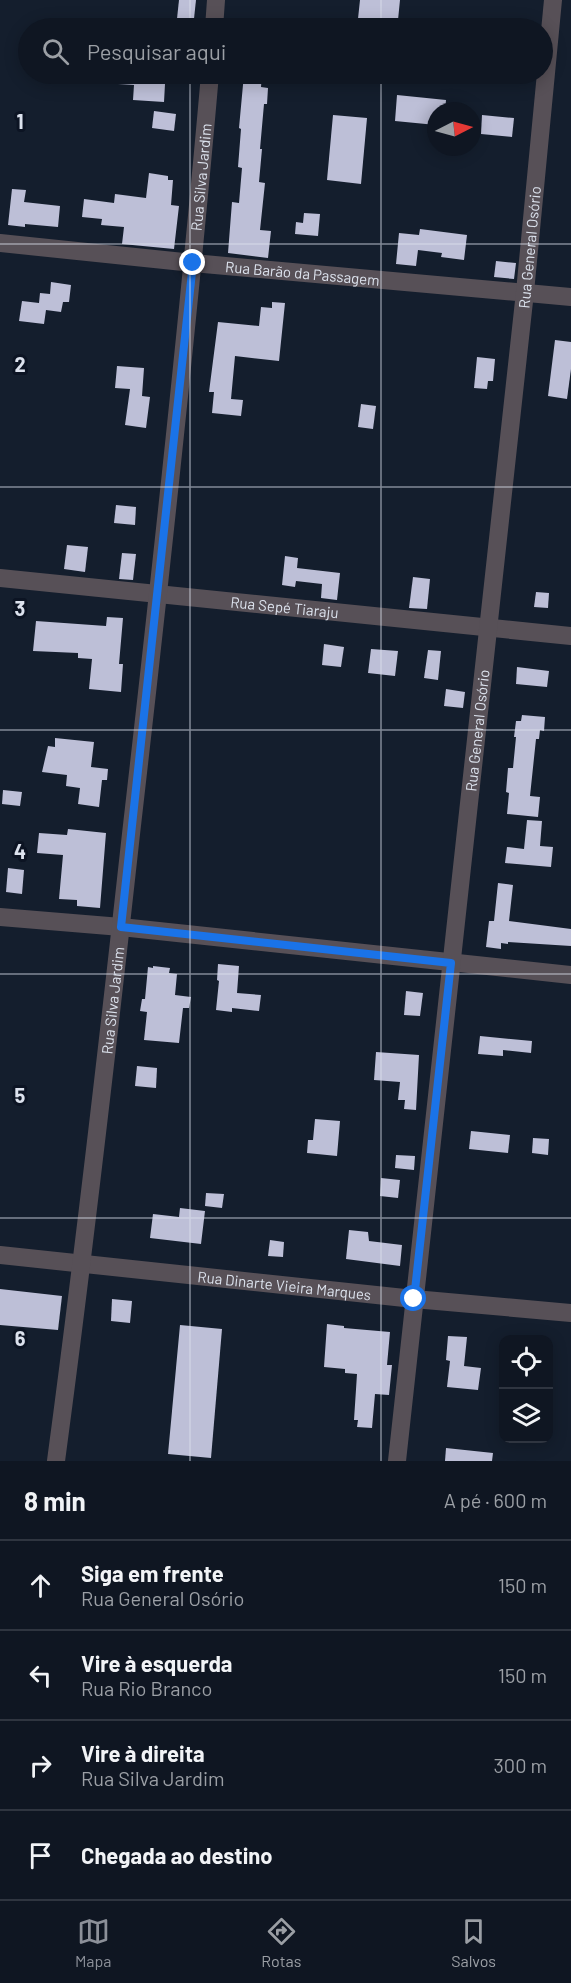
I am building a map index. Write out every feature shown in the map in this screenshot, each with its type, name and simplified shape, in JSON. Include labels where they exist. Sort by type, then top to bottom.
[{"type":"street","points":[[215,18],[216,0]]},
{"type":"street","name":"Rua General Osório","points":[[551,18],[553,0]]},
{"type":"street","name":"Rua Silva Jardim","points":[[57,1461],[83,1264],[158,594],[193,263],[209,84]]},
{"type":"street","name":"Rua General Osório","points":[[397,1461],[525,292],[545,84]]},
{"type":"street","name":"Rua Barão da Passagem","points":[[0,243],[571,297]]},
{"type":"street","name":"Rua Sepé Tiaraju","points":[[0,578],[571,636]]},
{"type":"street","points":[[0,916],[571,975]]},
{"type":"street","name":"Rua Dinarte Vieira Marques","points":[[0,1255],[414,1299],[571,1313]]},
{"type":"building","points":[[179,0],[196,0],[194,18],[177,18]]},
{"type":"building","points":[[360,0],[400,0],[398,18],[358,18]]},
{"type":"building","points":[[118,84],[165,84],[164,102],[133,100],[134,85]]},
{"type":"building","points":[[243,84],[261,84],[261,87],[268,88],[267,104],[264,104],[259,182],[265,183],[260,230],[271,231],[268,258],[228,253],[232,202],[239,203],[242,168],[238,167],[241,129],[239,128]]},
{"type":"building","points":[[397,95],[446,100],[446,102],[427,102],[427,124],[395,121]]},
{"type":"building","points":[[154,111],[176,114],[174,131],[152,128]]},
{"type":"building","points":[[333,115],[367,118],[361,184],[327,180]]},
{"type":"building","points":[[482,115],[514,118],[512,137],[481,134]]},
{"type":"building","points":[[149,173],[168,176],[168,180],[173,180],[171,205],[179,206],[174,249],[122,244],[124,227],[101,225],[102,219],[82,217],[84,199],[114,203],[115,194],[146,198]]},
{"type":"building","points":[[12,189],[26,190],[24,202],[60,206],[58,227],[8,225]]},
{"type":"building","points":[[304,213],[320,214],[318,236],[295,234],[296,222],[303,223]]},
{"type":"building","points":[[420,229],[467,235],[464,260],[441,257],[442,253],[418,250],[416,266],[396,264],[399,233],[419,235]]},
{"type":"building","points":[[496,261],[516,263],[514,279],[494,277]]},
{"type":"building","points":[[51,282],[71,285],[69,302],[63,302],[61,312],[46,310],[44,324],[19,321],[22,301],[39,303],[40,293],[50,294]]},
{"type":"building","points":[[272,302],[285,303],[279,361],[235,356],[231,399],[243,400],[241,416],[212,413],[214,392],[209,392],[218,322],[259,326],[261,307],[272,308]]},
{"type":"building","points":[[555,340],[571,342],[571,369],[567,399],[548,396]]},
{"type":"building","points":[[477,357],[495,359],[493,381],[488,381],[487,389],[474,388]]},
{"type":"building","points":[[117,366],[144,368],[142,396],[150,397],[146,428],[125,425],[130,389],[115,388]]},
{"type":"building","points":[[361,404],[376,406],[373,429],[358,427]]},
{"type":"building","points":[[116,505],[136,507],[135,525],[114,523]]},
{"type":"building","points":[[67,545],[88,547],[85,572],[64,569]]},
{"type":"building","points":[[122,553],[136,554],[133,580],[119,579]]},
{"type":"building","points":[[285,556],[298,558],[297,568],[340,573],[337,600],[321,598],[322,584],[296,581],[295,587],[282,585]]},
{"type":"building","points":[[413,577],[430,579],[427,609],[409,608]]},
{"type":"building","points":[[536,592],[549,593],[548,608],[534,607]]},
{"type":"building","points":[[107,617],[123,618],[119,664],[123,664],[121,692],[89,689],[92,659],[78,658],[78,653],[33,651],[36,621],[106,626]]},
{"type":"building","points":[[324,644],[344,647],[341,667],[322,665]]},
{"type":"building","points":[[371,649],[398,651],[395,676],[368,673]]},
{"type":"building","points":[[428,650],[441,651],[438,680],[424,678]]},
{"type":"building","points":[[517,667],[549,671],[547,687],[516,684]]},
{"type":"building","points":[[446,689],[465,692],[463,708],[444,706]]},
{"type":"building","points":[[522,715],[545,717],[544,731],[540,730],[539,739],[536,739],[530,796],[540,797],[538,817],[507,814],[508,768],[513,768],[516,721],[521,721]]},
{"type":"building","points":[[55,738],[94,742],[91,767],[108,769],[107,780],[102,780],[99,807],[78,804],[80,788],[66,786],[67,775],[42,772],[48,746],[55,747]]},
{"type":"building","points":[[3,790],[22,792],[20,806],[2,804]]},
{"type":"building","points":[[527,820],[542,821],[540,846],[553,847],[551,867],[505,863],[507,847],[524,849]]},
{"type":"building","points":[[68,829],[106,833],[100,908],[77,906],[77,900],[59,899],[63,855],[37,853],[39,833],[67,835]]},
{"type":"building","points":[[8,868],[24,870],[22,894],[6,892]]},
{"type":"building","points":[[498,883],[513,885],[509,921],[571,929],[571,946],[508,942],[508,944],[501,943],[501,949],[486,947],[489,921],[494,921]]},
{"type":"building","points":[[218,964],[239,966],[237,993],[261,995],[259,1011],[232,1008],[232,1012],[216,1010]]},
{"type":"building","points":[[153,966],[170,968],[169,973],[177,974],[175,995],[191,997],[189,1008],[183,1008],[179,1043],[144,1040],[147,1012],[140,1011],[142,999],[145,999],[148,967],[153,968]]},
{"type":"building","points":[[406,991],[423,993],[420,1016],[404,1015]]},
{"type":"building","points":[[480,1036],[532,1041],[531,1053],[503,1050],[503,1056],[478,1054]]},
{"type":"building","points":[[376,1052],[419,1055],[416,1110],[404,1109],[405,1100],[398,1100],[400,1082],[374,1080]]},
{"type":"building","points":[[137,1066],[157,1068],[156,1088],[135,1086]]},
{"type":"building","points":[[315,1119],[340,1121],[337,1156],[307,1153],[308,1140],[313,1140]]},
{"type":"building","points":[[471,1131],[510,1135],[508,1153],[469,1149]]},
{"type":"building","points":[[533,1138],[549,1139],[548,1155],[532,1153]]},
{"type":"building","points":[[396,1155],[415,1156],[414,1170],[395,1168]]},
{"type":"building","points":[[381,1178],[400,1180],[398,1198],[380,1196]]},
{"type":"building","points":[[206,1193],[224,1194],[222,1208],[205,1206]]},
{"type":"building","points":[[180,1208],[205,1211],[201,1244],[150,1238],[153,1214],[179,1217]]},
{"type":"building","points":[[349,1230],[368,1232],[369,1241],[402,1245],[400,1266],[346,1259]]},
{"type":"building","points":[[270,1240],[284,1242],[283,1257],[268,1256]]},
{"type":"building","points":[[0,1289],[62,1296],[58,1330],[0,1325]]},
{"type":"building","points":[[112,1299],[132,1301],[130,1323],[111,1321]]},
{"type":"building","points":[[327,1324],[344,1326],[344,1328],[390,1332],[387,1365],[392,1365],[389,1395],[375,1394],[372,1428],[357,1427],[358,1420],[354,1420],[357,1374],[345,1373],[345,1369],[324,1367]]},
{"type":"building","points":[[180,1325],[222,1329],[211,1458],[168,1454]]},
{"type":"building","points":[[448,1336],[467,1337],[464,1366],[481,1368],[478,1390],[447,1387],[450,1361],[446,1360]]},
{"type":"building","points":[[446,1448],[493,1453],[492,1461],[445,1461]]},
{"type":"route","points":[[193,263],[121,927],[451,963],[414,1299]]}]
